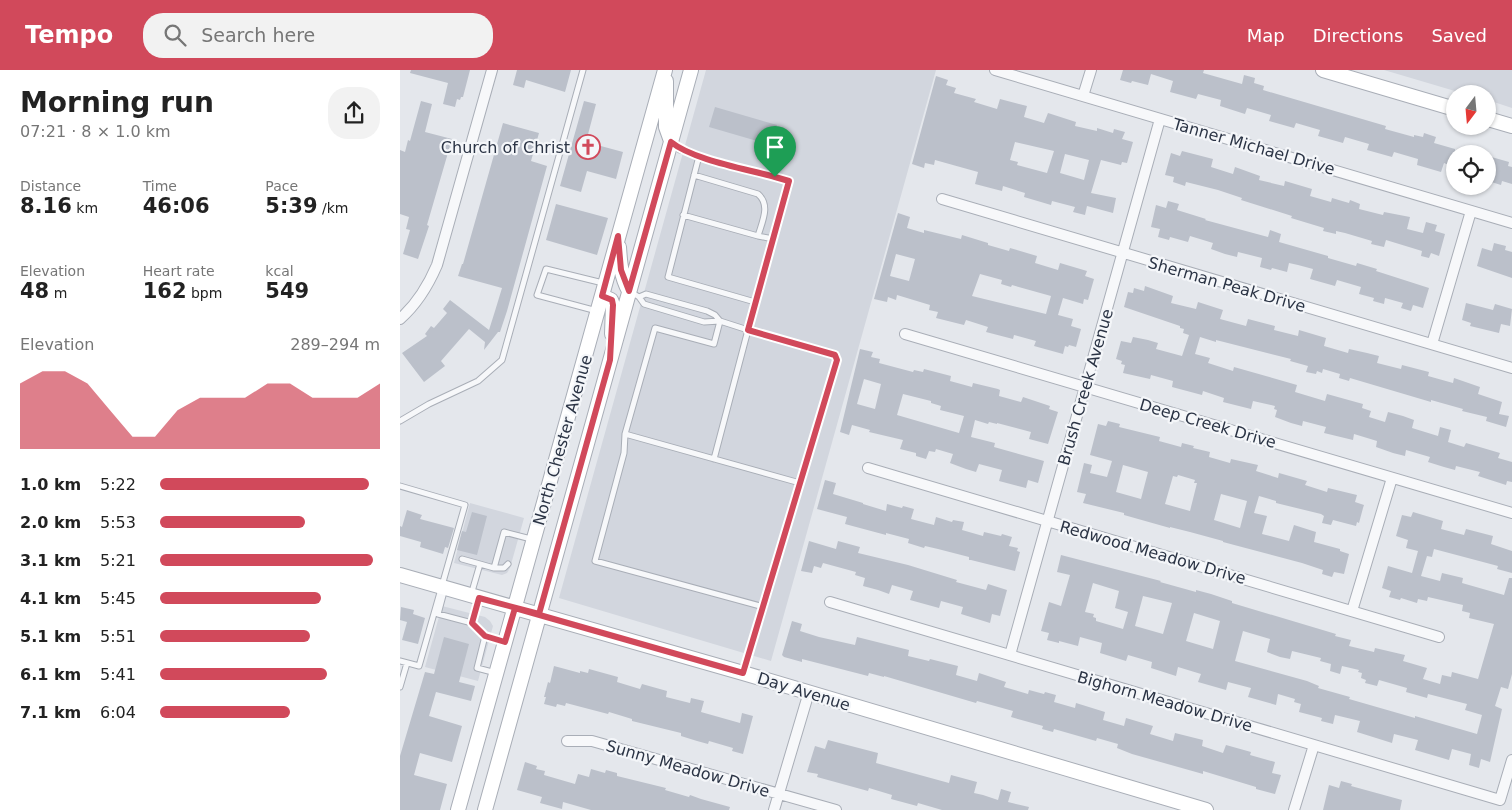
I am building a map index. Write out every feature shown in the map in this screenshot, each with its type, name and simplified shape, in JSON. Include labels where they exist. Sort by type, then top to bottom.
[{"type":"main road","points":[[665,70],[666,127],[671,142]]},
{"type":"main road","name":"North Chester Avenue","points":[[458,810],[665,70]]},
{"type":"main road","name":"North Chester Avenue","points":[[485,810],[610,360],[634,294],[671,142],[691,70]]},
{"type":"main road","points":[[1323,70],[1446,106]]},
{"type":"main road","points":[[1496,121],[1512,126]]},
{"type":"main road","points":[[618,236],[621,270],[634,294]]},
{"type":"main road","points":[[603,290],[612,300],[613,305],[610,360]]},
{"type":"main road","name":"Day Avenue","points":[[400,575],[809,692],[1206,810]]},
{"type":"street","points":[[400,319],[419,299],[430,282],[437,265],[492,70]]},
{"type":"street","name":"Tanner Michael Drive","points":[[995,70],[1512,223]]},
{"type":"street","points":[[1083,96],[1091,70]]},
{"type":"street","name":"Brush Creek Avenue","points":[[1010,655],[1160,118]]},
{"type":"street","name":"Sherman Peak Drive","points":[[942,200],[1512,368]]},
{"type":"street","points":[[1432,344],[1472,211]]},
{"type":"street","name":"Deep Creek Drive","points":[[905,334],[1512,513]]},
{"type":"street","name":"Redwood Meadow Drive","points":[[868,468],[1439,637]]},
{"type":"street","points":[[1352,611],[1392,478]]},
{"type":"street","name":"Bighorn Meadow Drive","points":[[830,602],[1500,800],[1512,760]]},
{"type":"street","points":[[774,810],[809,692]]},
{"type":"street","name":"Sunny Meadow Drive","points":[[567,741],[592,741],[836,810]]},
{"type":"street","points":[[1294,810],[1314,745]]},
{"type":"lane","points":[[400,421],[429,404],[478,381],[502,360],[583,70]]},
{"type":"lane","points":[[671,142],[680,150],[698,156],[789,181],[714,459]]},
{"type":"lane","points":[[698,156],[668,276],[669,279],[755,302]]},
{"type":"lane","points":[[694,175],[754,192],[763,197],[766,207],[758,236]]},
{"type":"lane","points":[[683,215],[773,239]]},
{"type":"lane","points":[[598,311],[537,295],[546,268],[603,290]]},
{"type":"lane","points":[[634,294],[644,304],[675,314],[704,322],[720,321],[837,356],[743,673]]},
{"type":"lane","points":[[634,294],[646,294],[707,311],[715,315],[720,321]]},
{"type":"lane","points":[[720,321],[714,344],[655,328],[625,434],[624,453],[595,561],[764,607]]},
{"type":"lane","points":[[625,434],[800,483]]},
{"type":"lane","points":[[400,486],[465,505],[419,666],[400,661]]},
{"type":"lane","points":[[494,568],[504,532],[534,540]]},
{"type":"lane","points":[[514,542],[516,535]]},
{"type":"lane","points":[[462,559],[494,568],[504,568],[508,564]]},
{"type":"lane","points":[[472,623],[480,564]]},
{"type":"lane","points":[[443,587],[438,614],[472,623],[485,636],[505,642]]},
{"type":"lane","points":[[485,636],[477,668],[496,673]]},
{"type":"lane","points":[[400,687],[407,663]]},
{"type":"shaded area","points":[[706,70],[936,70],[771,661],[559,598]]},
{"type":"shaded area","points":[[1384,70],[1512,70],[1512,108],[1496,103],[1496,85],[1446,85],[1446,88]]},
{"type":"shaded area","points":[[470,503],[524,518],[507,573],[502,575],[454,563]]},
{"type":"shaded area","points":[[442,606],[485,617],[493,626],[478,681],[425,667]]},
{"type":"building","points":[[411,70],[470,70],[463,97],[460,100],[457,99],[455,107],[443,104],[448,83],[410,73]]},
{"type":"building","points":[[517,70],[571,70],[565,92],[526,80],[524,88],[513,85]]},
{"type":"building","points":[[1123,70],[1204,70],[1203,73],[1242,84],[1244,75],[1255,78],[1254,83],[1264,86],[1263,90],[1386,126],[1385,129],[1414,137],[1414,135],[1423,137],[1424,133],[1436,137],[1434,143],[1446,146],[1446,164],[1444,163],[1441,172],[1417,165],[1418,159],[1394,152],[1392,157],[1367,150],[1369,144],[1345,137],[1343,143],[1318,136],[1320,130],[1296,123],[1294,128],[1269,121],[1271,115],[1247,108],[1245,114],[1220,106],[1221,100],[1198,94],[1196,99],[1170,92],[1173,81],[1151,74],[1148,85],[1120,80]]},
{"type":"building","points":[[936,76],[948,80],[946,85],[956,88],[954,93],[976,99],[974,102],[997,109],[1000,99],[1027,106],[1024,117],[1044,123],[1048,113],[1076,122],[1075,126],[1097,131],[1097,128],[1113,133],[1114,129],[1125,132],[1122,139],[1133,142],[1127,163],[1122,162],[1121,165],[1101,160],[1091,193],[1116,198],[1113,213],[1087,206],[1085,215],[1073,212],[1075,207],[1052,201],[1051,205],[1024,197],[1025,193],[1003,186],[1002,191],[975,184],[978,172],[935,160],[934,165],[925,163],[924,168],[912,164]],"holes":[[[1015,142],[1054,151],[1047,173],[1017,165],[1018,162],[1010,160]],[[1065,154],[1089,160],[1084,180],[1060,173]]]},
{"type":"building","points":[[421,101],[432,104],[425,132],[452,139],[427,225],[429,226],[418,259],[403,254],[410,230],[406,229],[409,217],[400,214],[400,150],[405,152],[408,140],[410,141]]},
{"type":"building","name":"Church of Christ","points":[[584,101],[596,104],[586,142],[623,152],[616,179],[587,171],[581,192],[560,186]]},
{"type":"building","points":[[715,107],[777,125],[771,145],[709,127]]},
{"type":"building","points":[[503,123],[539,133],[531,161],[547,166],[507,311],[500,332],[484,350],[485,342],[469,329],[441,361],[445,366],[424,382],[402,353],[427,336],[425,334],[431,326],[434,328],[447,313],[443,309],[450,300],[489,330],[495,311],[502,288],[458,276]]},
{"type":"building","points":[[1182,151],[1213,159],[1211,167],[1233,174],[1235,167],[1260,176],[1259,180],[1284,186],[1285,181],[1312,189],[1310,196],[1331,202],[1332,198],[1349,203],[1350,200],[1360,204],[1359,209],[1383,215],[1384,212],[1410,217],[1407,229],[1423,233],[1426,222],[1437,225],[1435,231],[1445,234],[1439,256],[1431,253],[1429,258],[1421,256],[1422,251],[1386,240],[1384,247],[1371,244],[1372,241],[1345,233],[1336,231],[1336,234],[1323,231],[1324,228],[1291,218],[1292,216],[1241,200],[1242,198],[1218,190],[1186,182],[1185,186],[1173,182],[1174,177],[1165,175],[1171,153],[1180,156]]},
{"type":"building","points":[[1496,158],[1509,162],[1508,166],[1512,167],[1512,184],[1502,181],[1501,185],[1496,183]]},
{"type":"building","points":[[1168,201],[1179,204],[1177,210],[1205,220],[1268,237],[1270,230],[1281,234],[1279,242],[1356,266],[1357,263],[1377,269],[1376,271],[1429,288],[1423,308],[1413,305],[1411,311],[1401,308],[1403,303],[1385,298],[1384,304],[1373,301],[1374,298],[1359,294],[1361,287],[1337,280],[1335,286],[1310,279],[1313,269],[1298,265],[1289,263],[1287,272],[1260,267],[1262,258],[1238,252],[1237,257],[1225,254],[1211,249],[1213,243],[1190,236],[1188,242],[1170,237],[1169,240],[1158,237],[1160,229],[1151,227],[1156,205],[1166,208]]},
{"type":"building","points":[[556,204],[608,218],[597,255],[546,240]]},
{"type":"building","points":[[898,213],[910,217],[907,228],[924,233],[924,230],[961,239],[962,235],[1009,251],[1010,248],[1037,256],[1035,263],[1058,270],[1060,263],[1087,271],[1085,276],[1094,279],[1088,300],[1084,299],[1083,304],[1063,298],[1058,315],[1073,319],[1071,326],[1081,329],[1076,347],[1065,346],[1063,354],[1034,346],[1036,341],[1014,335],[1013,339],[986,332],[988,327],[966,320],[964,325],[936,318],[938,312],[929,310],[930,305],[897,295],[896,300],[888,297],[887,302],[874,299]],"holes":[[[896,254],[915,259],[909,281],[890,276]],[[980,274],[1002,280],[1001,284],[1011,287],[1012,285],[1051,296],[1046,314],[972,296]]]},
{"type":"building","points":[[1494,243],[1506,246],[1505,250],[1512,252],[1512,278],[1477,266],[1482,248],[1492,251]]},
{"type":"building","points":[[1145,286],[1173,296],[1171,303],[1196,309],[1198,302],[1223,310],[1220,319],[1246,326],[1248,319],[1275,326],[1274,330],[1298,336],[1299,330],[1326,338],[1324,346],[1348,353],[1349,349],[1379,356],[1377,363],[1401,369],[1402,365],[1429,372],[1428,376],[1453,383],[1454,378],[1480,387],[1478,394],[1502,402],[1499,414],[1509,416],[1506,427],[1486,421],[1487,417],[1462,411],[1463,409],[1431,400],[1431,402],[1350,378],[1349,381],[1339,378],[1340,374],[1323,369],[1322,373],[1317,371],[1316,374],[1306,372],[1308,366],[1290,361],[1291,359],[1216,340],[1216,342],[1200,337],[1195,354],[1210,358],[1208,363],[1233,371],[1234,367],[1297,385],[1295,392],[1325,401],[1327,394],[1363,404],[1362,408],[1371,411],[1369,417],[1385,422],[1388,412],[1414,420],[1412,428],[1438,436],[1440,427],[1451,430],[1448,442],[1464,447],[1466,443],[1500,453],[1498,458],[1512,462],[1512,482],[1507,481],[1506,485],[1478,476],[1480,472],[1456,466],[1455,470],[1444,467],[1428,462],[1430,457],[1406,450],[1405,456],[1393,453],[1376,447],[1377,441],[1354,434],[1353,440],[1324,433],[1326,427],[1303,421],[1302,426],[1291,423],[1275,417],[1277,410],[1274,409],[1275,406],[1253,401],[1251,409],[1223,402],[1224,398],[1203,391],[1202,395],[1172,387],[1173,381],[1151,375],[1150,379],[1123,373],[1125,365],[1121,364],[1122,361],[1116,359],[1121,341],[1131,343],[1133,337],[1148,340],[1158,343],[1156,349],[1182,356],[1189,335],[1183,333],[1184,329],[1180,328],[1180,326],[1124,307],[1128,292],[1133,293],[1134,288],[1144,291]]},
{"type":"building","points":[[1466,303],[1493,310],[1495,304],[1512,309],[1510,326],[1501,324],[1499,333],[1470,326],[1471,323],[1462,320]]},
{"type":"building","points":[[860,349],[873,352],[871,357],[880,359],[879,363],[913,372],[914,370],[923,372],[924,369],[951,376],[950,381],[972,387],[973,383],[998,389],[1000,390],[999,396],[1021,402],[1023,397],[1050,406],[1049,409],[1058,412],[1048,444],[1029,439],[1031,432],[997,423],[989,422],[988,424],[975,420],[971,437],[995,443],[994,447],[1044,461],[1038,483],[1028,480],[1026,488],[999,481],[1002,470],[979,464],[976,472],[950,463],[953,454],[936,449],[935,452],[929,451],[926,459],[916,456],[916,453],[900,449],[903,440],[869,432],[870,430],[852,425],[849,435],[840,432]],"holes":[[[864,379],[881,384],[875,409],[857,404]],[[903,394],[931,401],[931,403],[941,406],[940,410],[964,416],[959,433],[897,415]]]},
{"type":"building","points":[[1108,421],[1120,424],[1119,427],[1160,437],[1159,441],[1181,447],[1182,443],[1194,446],[1193,448],[1210,452],[1209,457],[1230,463],[1231,459],[1258,465],[1256,471],[1278,478],[1279,473],[1307,481],[1305,485],[1327,492],[1328,488],[1357,495],[1355,502],[1364,505],[1359,523],[1357,522],[1356,526],[1333,520],[1331,525],[1322,523],[1324,516],[1321,514],[1276,503],[1276,501],[1259,496],[1254,513],[1267,516],[1262,534],[1289,541],[1294,525],[1316,532],[1314,542],[1340,549],[1340,551],[1349,554],[1344,574],[1334,572],[1332,577],[1322,574],[1323,570],[1302,563],[1083,503],[1086,494],[1077,492],[1084,463],[1092,465],[1090,473],[1107,477],[1112,461],[1090,455],[1098,424],[1106,426]],"holes":[[[1123,465],[1148,472],[1141,499],[1116,492]],[[1178,475],[1195,480],[1194,483],[1197,483],[1190,511],[1165,504],[1173,476],[1177,477]],[[1221,494],[1247,501],[1240,528],[1214,520]]]},
{"type":"building","points":[[825,480],[836,483],[833,494],[863,504],[886,511],[887,504],[914,509],[911,519],[934,525],[936,517],[952,522],[953,520],[964,522],[962,530],[983,536],[984,532],[1012,537],[1009,546],[1018,548],[1017,551],[1020,552],[1015,571],[969,560],[969,557],[938,549],[925,546],[924,548],[908,543],[909,539],[845,524],[847,517],[817,509]]},
{"type":"building","points":[[407,510],[422,515],[420,519],[454,528],[448,548],[445,547],[443,554],[420,547],[421,542],[400,536],[400,526],[402,527]]},
{"type":"building","points":[[472,512],[487,516],[477,555],[457,550],[462,531],[466,532]]},
{"type":"building","points":[[1413,512],[1443,521],[1441,529],[1464,535],[1466,529],[1493,536],[1491,544],[1512,551],[1512,573],[1497,569],[1498,566],[1434,549],[1432,557],[1427,556],[1421,576],[1440,581],[1442,573],[1463,578],[1462,583],[1504,595],[1509,578],[1512,578],[1512,674],[1508,689],[1501,687],[1495,706],[1502,709],[1490,762],[1481,759],[1479,768],[1469,765],[1471,754],[1452,749],[1449,760],[1415,750],[1418,740],[1394,734],[1392,743],[1357,732],[1360,721],[1335,715],[1333,724],[1321,721],[1322,718],[1299,712],[1301,704],[1294,702],[1295,699],[1278,694],[1276,705],[1248,697],[1251,688],[1228,682],[1226,690],[1198,682],[1201,674],[1178,667],[1176,676],[1151,668],[1152,662],[1128,655],[1126,661],[1100,653],[1102,643],[1080,637],[1078,646],[1059,641],[1059,643],[1047,640],[1049,633],[1041,631],[1049,602],[1061,606],[1070,575],[1057,572],[1061,555],[1196,592],[1196,590],[1211,594],[1232,601],[1232,603],[1336,634],[1335,636],[1351,640],[1349,646],[1374,652],[1375,648],[1405,655],[1403,661],[1427,668],[1423,679],[1440,684],[1442,675],[1451,677],[1452,672],[1478,679],[1494,624],[1469,618],[1470,613],[1462,611],[1463,605],[1428,597],[1427,601],[1418,599],[1417,603],[1401,598],[1400,600],[1389,597],[1391,591],[1382,588],[1388,566],[1412,573],[1418,551],[1406,548],[1408,540],[1396,536],[1402,515],[1411,517]],"holes":[[[1093,583],[1119,591],[1115,608],[1128,612],[1123,629],[1096,621],[1096,618],[1093,617],[1094,614],[1085,612]],[[1143,596],[1172,603],[1163,634],[1135,626]],[[1194,613],[1220,621],[1213,649],[1186,641]],[[1243,631],[1270,639],[1267,652],[1280,657],[1290,659],[1292,651],[1321,658],[1320,661],[1331,664],[1330,671],[1340,674],[1342,666],[1359,670],[1358,672],[1362,673],[1361,678],[1366,680],[1365,683],[1377,686],[1379,680],[1407,688],[1406,692],[1427,698],[1428,694],[1467,704],[1465,710],[1482,715],[1477,734],[1349,699],[1350,697],[1318,688],[1319,686],[1307,681],[1235,661]]]},
{"type":"building","points":[[809,541],[836,549],[838,541],[860,547],[858,553],[908,565],[957,580],[956,582],[986,590],[988,584],[1007,590],[1000,616],[992,614],[990,623],[961,614],[963,607],[941,601],[939,608],[910,600],[913,591],[892,585],[889,594],[863,586],[865,578],[855,575],[856,572],[823,563],[821,568],[814,566],[812,573],[801,571]]},
{"type":"building","points":[[401,607],[414,610],[413,614],[425,618],[418,644],[402,640],[407,622],[400,620]]},
{"type":"building","points":[[792,621],[802,624],[800,631],[819,637],[855,645],[857,637],[909,650],[908,656],[958,666],[956,675],[977,681],[979,673],[1006,682],[1004,687],[1028,694],[1029,690],[1056,695],[1054,702],[1075,708],[1076,703],[1105,712],[1103,720],[1124,726],[1126,718],[1153,726],[1150,734],[1173,741],[1175,733],[1203,740],[1202,746],[1223,753],[1226,745],[1251,752],[1250,755],[1275,762],[1272,773],[1281,775],[1275,794],[1203,771],[1203,774],[1132,754],[1117,748],[1118,744],[1097,738],[1096,741],[1054,729],[1053,732],[1042,729],[1043,726],[1011,717],[1013,711],[977,701],[976,703],[884,676],[869,673],[868,676],[802,659],[802,662],[784,657],[782,655]]},
{"type":"building","points":[[444,637],[469,644],[459,682],[475,686],[471,701],[436,692],[429,716],[462,726],[452,762],[420,753],[414,775],[447,784],[440,810],[400,810],[400,756],[425,672],[434,674]]},
{"type":"building","points":[[554,666],[580,673],[580,671],[588,673],[589,669],[618,677],[617,682],[640,689],[642,684],[667,691],[666,697],[690,703],[691,698],[704,701],[701,712],[740,723],[742,713],[753,716],[743,754],[732,751],[733,748],[709,741],[708,744],[697,741],[681,736],[681,733],[632,721],[632,719],[609,712],[608,714],[566,703],[565,706],[557,704],[556,707],[544,704],[546,697],[544,697]]},
{"type":"building","points":[[828,740],[878,753],[876,763],[949,783],[951,775],[977,782],[974,793],[998,800],[1001,789],[1011,792],[1008,802],[1029,807],[1028,810],[942,810],[918,803],[917,806],[891,799],[892,795],[869,788],[868,791],[817,777],[818,774],[807,772],[815,746],[825,749]]},
{"type":"building","points":[[525,762],[537,766],[536,769],[545,771],[544,775],[575,784],[578,774],[589,777],[591,769],[605,773],[606,770],[617,773],[617,776],[730,807],[729,810],[591,810],[563,802],[562,809],[540,803],[542,797],[517,790]]},
{"type":"building","points":[[1341,781],[1352,784],[1351,786],[1402,800],[1400,810],[1323,810],[1329,785],[1339,788]]},
{"type":"place","name":"Church of Christ","points":[[588,147]]},
{"type":"route","points":[[671,142],[680,150],[775,177],[789,181],[748,330],[835,355],[837,360],[743,673],[515,608],[505,642],[485,636],[472,623],[479,598],[539,614],[610,360],[613,305],[612,300],[602,296],[618,236],[621,270],[629,291],[671,142]]}]
